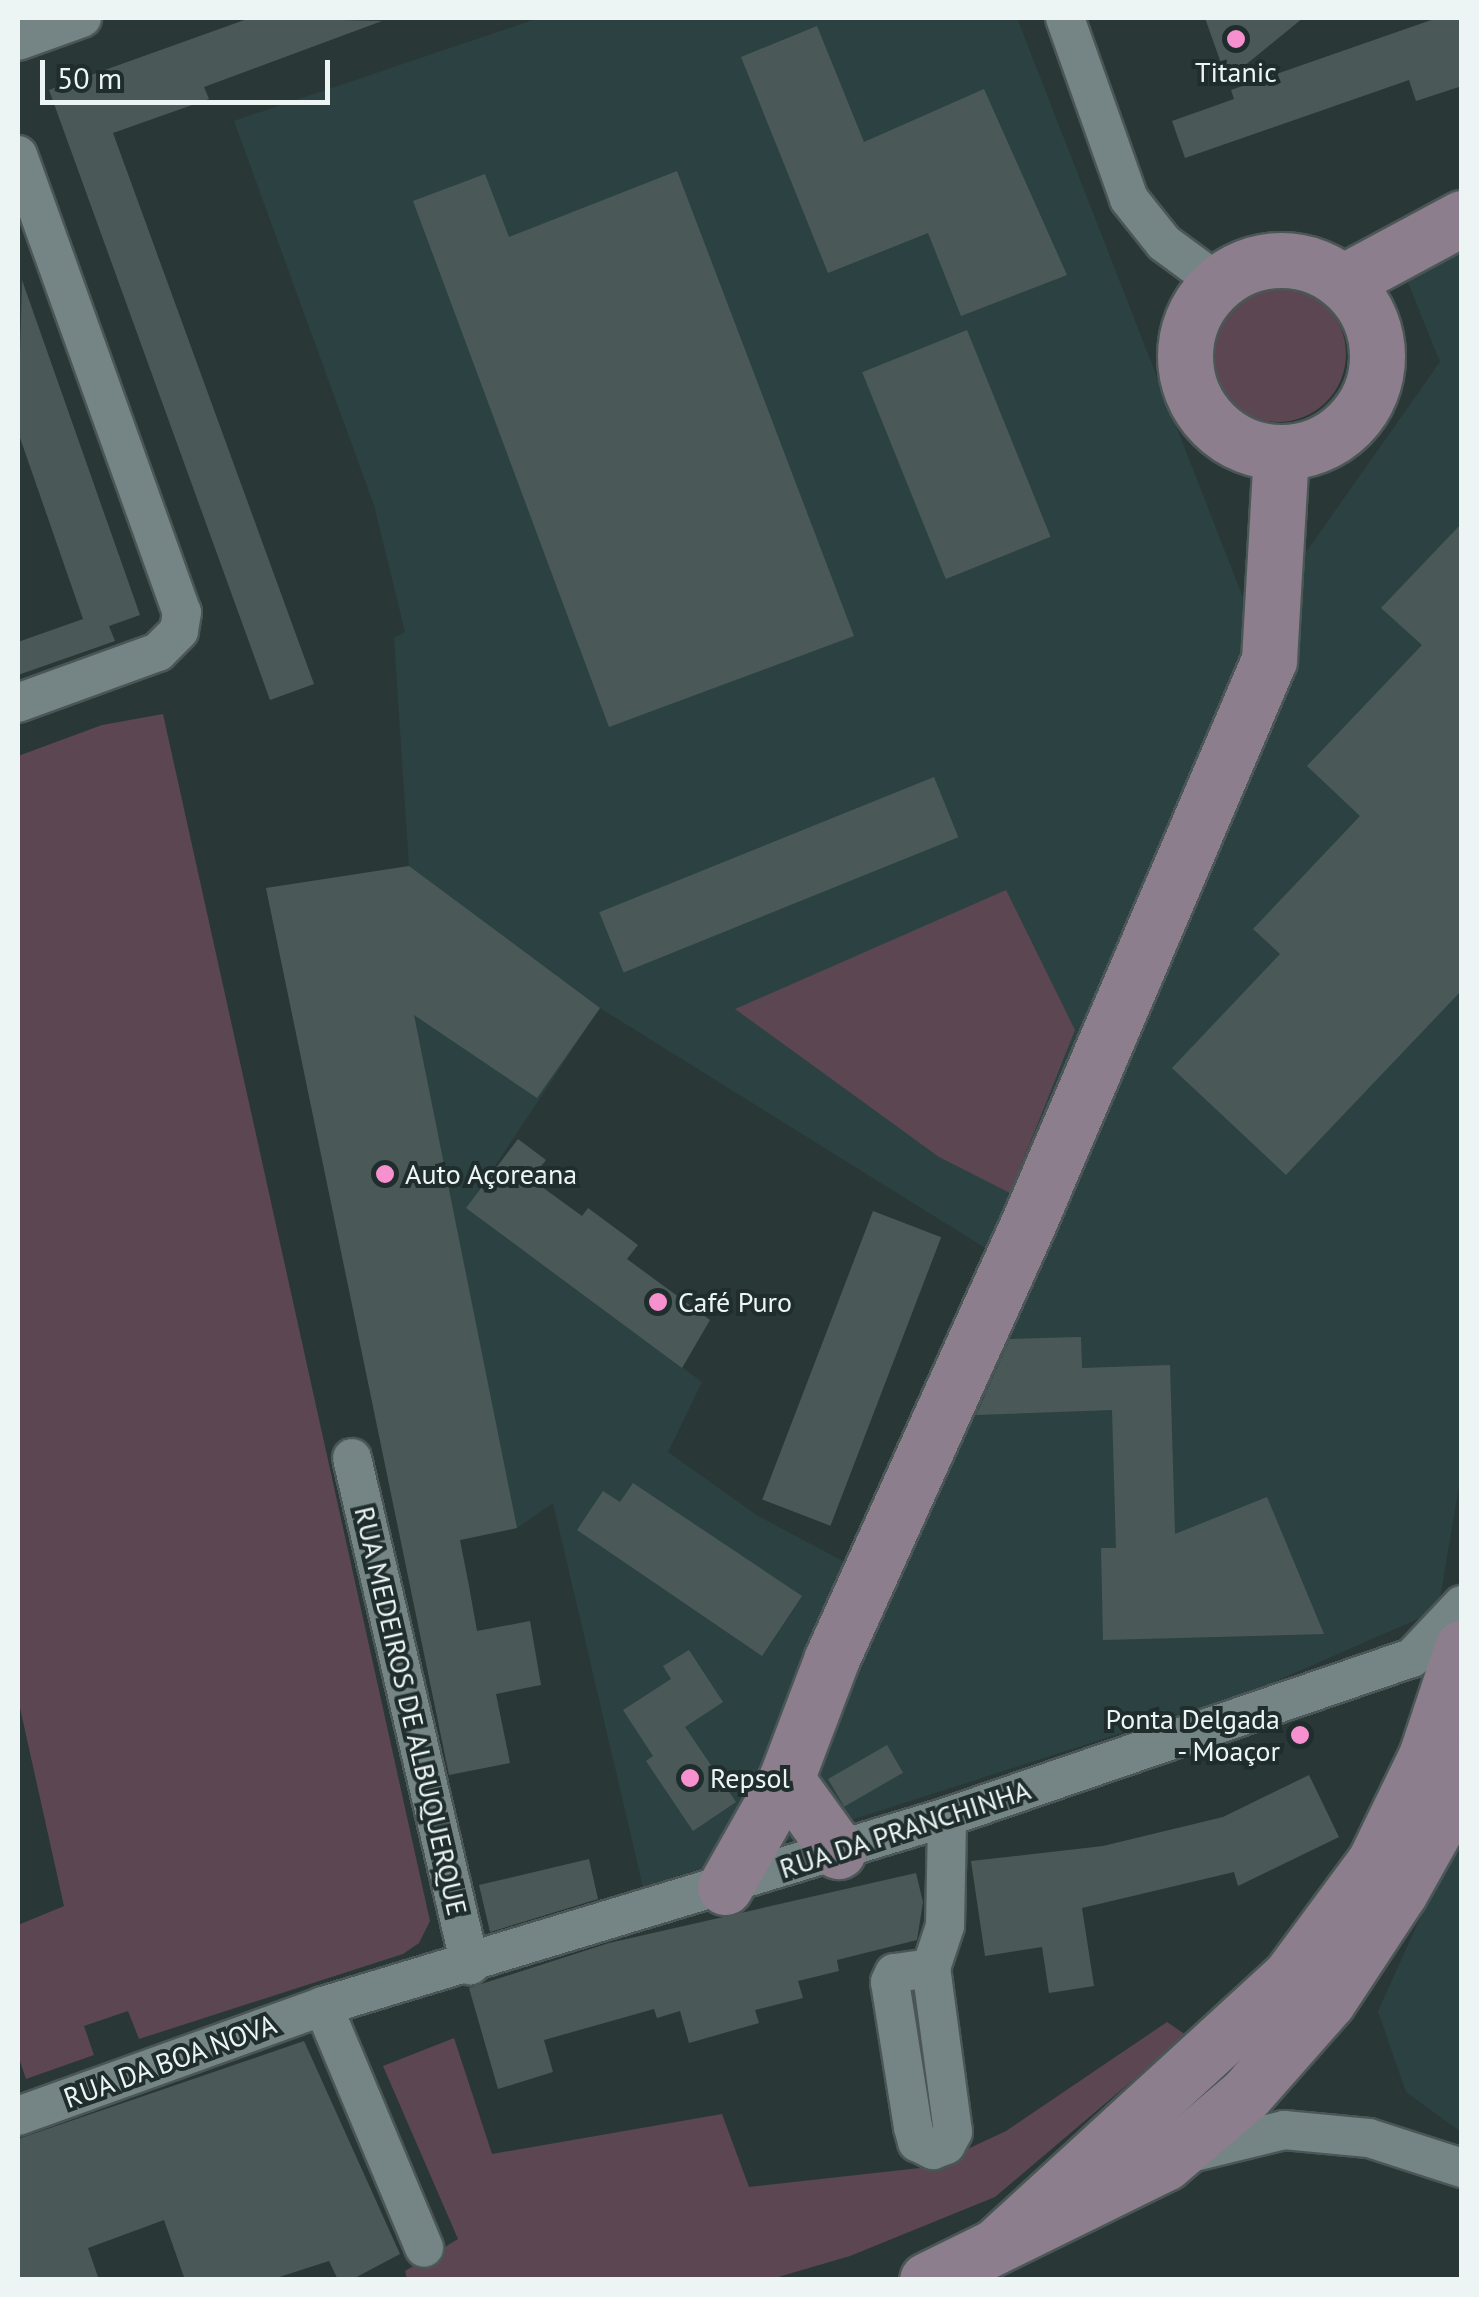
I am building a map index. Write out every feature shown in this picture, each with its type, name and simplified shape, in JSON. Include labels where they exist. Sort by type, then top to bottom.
[{"type":"main road","points":[[1343,282],[1462,218]]},
{"type":"main road","points":[[1287,259],[1343,282],[1373,323],[1378,366],[1369,398],[1339,434],[1282,454],[1235,442],[1208,422],[1190,394],[1184,364],[1186,331],[1217,282],[1253,263],[1287,259]]},
{"type":"main road","points":[[724,1887],[786,1779],[832,1658],[1028,1224],[1269,660],[1282,454]]},
{"type":"main road","points":[[927,2280],[1165,2164],[1246,2094],[1328,2001],[1400,1892],[1451,1801],[1444,1762],[1462,1648]]},
{"type":"main road","points":[[999,2243],[1290,1976],[1444,1762]]},
{"type":"main road","points":[[786,1779],[838,1851]]},
{"type":"street","points":[[18,41],[82,18]]},
{"type":"street","points":[[1065,18],[1129,199],[1164,243],[1217,282]]},
{"type":"street","points":[[18,155],[175,584],[179,631],[158,652],[18,703]]},
{"type":"street","name":"RUA MEDEIROS DE ALBUQUERQUE","points":[[352,1458],[470,1965]]},
{"type":"street","name":"RUA DA PRANCHINHA","points":[[323,2006],[470,1965],[947,1817],[1412,1658],[1462,1605]]},
{"type":"street","points":[[931,1968],[945,1926],[947,1817]]},
{"type":"street","points":[[323,2006],[424,2248]]},
{"type":"street","name":"RUA DA BOA NOVA","points":[[18,2116],[323,2006]]},
{"type":"street","points":[[1165,2164],[1215,2142],[1284,2130],[1369,2138],[1462,2168]]},
{"type":"shaded area","points":[[539,18],[1017,18],[1254,626],[1440,362],[1407,280],[1461,249],[1462,1468],[1438,1610],[1258,1689],[643,1887],[553,1503],[517,1528],[404,1552],[266,888],[409,866],[394,638],[405,632],[374,505],[234,121]],"holes":[[[600,1008],[995,1254],[856,1568],[758,1516],[668,1452],[702,1382],[467,1208]]]},
{"type":"shaded area","points":[[1278,286],[1304,291],[1326,306],[1341,328],[1346,354],[1341,380],[1326,402],[1304,417],[1278,422],[1252,417],[1230,402],[1215,380],[1210,354],[1215,328],[1230,306],[1252,291]]},
{"type":"shaded area","points":[[163,714],[430,1921],[419,1943],[403,1954],[139,2039],[128,2011],[84,2026],[94,2055],[26,2079],[18,2055],[18,1925],[64,1906],[18,1699],[18,756],[102,725]]},
{"type":"shaded area","points":[[1006,890],[1075,1030],[1010,1193],[939,1157],[735,1009]]},
{"type":"shaded area","points":[[1461,1828],[1461,2132],[1406,2092],[1378,2011]]},
{"type":"shaded area","points":[[1167,2022],[1186,2035],[995,2197],[850,2256],[768,2280],[407,2279],[405,2271],[458,2239],[383,2066],[454,2038],[492,2154],[722,2114],[749,2187],[929,2167],[1006,2131]]},
{"type":"building","points":[[250,18],[382,21],[204,87],[209,99],[113,133],[314,684],[270,700],[49,90]]},
{"type":"building","name":"Titanic","points":[[1205,18],[1303,18],[1227,80]]},
{"type":"building","points":[[1437,18],[1462,18],[1462,86],[1416,101],[1409,80],[1185,158],[1172,121],[1234,99],[1231,90]]},
{"type":"building","points":[[817,26],[864,142],[984,89],[1067,275],[961,316],[928,233],[828,273],[741,57]]},
{"type":"building","points":[[677,171],[854,636],[609,727],[413,201],[485,174],[509,237]]},
{"type":"building","points":[[22,280],[140,615],[109,626],[115,641],[18,675],[18,642],[83,619],[18,432]]},
{"type":"building","points":[[967,330],[1051,537],[946,579],[862,372]]},
{"type":"building","points":[[1462,523],[1462,990],[1286,1175],[1172,1068],[1280,954],[1253,929],[1360,816],[1307,766],[1422,645],[1381,608]]},
{"type":"building","points":[[934,777],[958,837],[624,972],[599,912]]},
{"type":"building","name":"Auto Açoreana","points":[[409,866],[600,1008],[537,1098],[414,1015],[517,1528],[460,1540],[477,1631],[530,1621],[541,1685],[496,1694],[510,1763],[449,1775],[266,888]]},
{"type":"building","points":[[518,1139],[546,1160],[531,1179],[582,1216],[588,1208],[638,1245],[627,1259],[710,1320],[682,1368],[466,1208]]},
{"type":"building","points":[[873,1211],[941,1237],[830,1526],[762,1499]]},
{"type":"building","points":[[1081,1337],[1082,1368],[1170,1365],[1175,1534],[1267,1497],[1324,1634],[1103,1640],[1101,1548],[1116,1548],[1112,1410],[976,1415],[1010,1339]]},
{"type":"building","points":[[633,1483],[802,1596],[762,1656],[577,1530],[603,1491],[620,1502]]},
{"type":"building","points":[[689,1650],[723,1702],[685,1727],[736,1802],[693,1831],[646,1761],[653,1756],[623,1710],[671,1679],[663,1666]]},
{"type":"building","points":[[887,1745],[903,1773],[844,1807],[828,1779]]},
{"type":"building","points":[[1309,1775],[1339,1837],[1238,1886],[1234,1872],[1082,1908],[1094,1986],[1049,1993],[1042,1947],[985,1956],[971,1861],[1103,1846],[1223,1817]]},
{"type":"building","points":[[589,1859],[598,1899],[490,1932],[479,1885]]},
{"type":"building","points":[[916,1873],[923,1902],[917,1940],[837,1960],[839,1971],[798,1981],[803,1998],[755,2010],[759,2023],[689,2043],[680,2011],[657,2018],[654,2009],[544,2040],[553,2072],[498,2089],[469,1988],[609,1943]]},
{"type":"building","points":[[304,2041],[400,2254],[351,2280],[338,2280],[329,2261],[270,2280],[185,2280],[164,2220],[88,2248],[99,2280],[18,2280],[18,2139]]},
{"type":"place","name":"Titanic","points":[[1236,39]]},
{"type":"place","name":"Auto Açoreana","points":[[385,1174]]},
{"type":"place","name":"Café Puro","points":[[658,1302]]},
{"type":"place","name":"Ponta Delgada - Moaçor","points":[[1300,1735]]},
{"type":"place","name":"Repsol","points":[[690,1778]]}]
